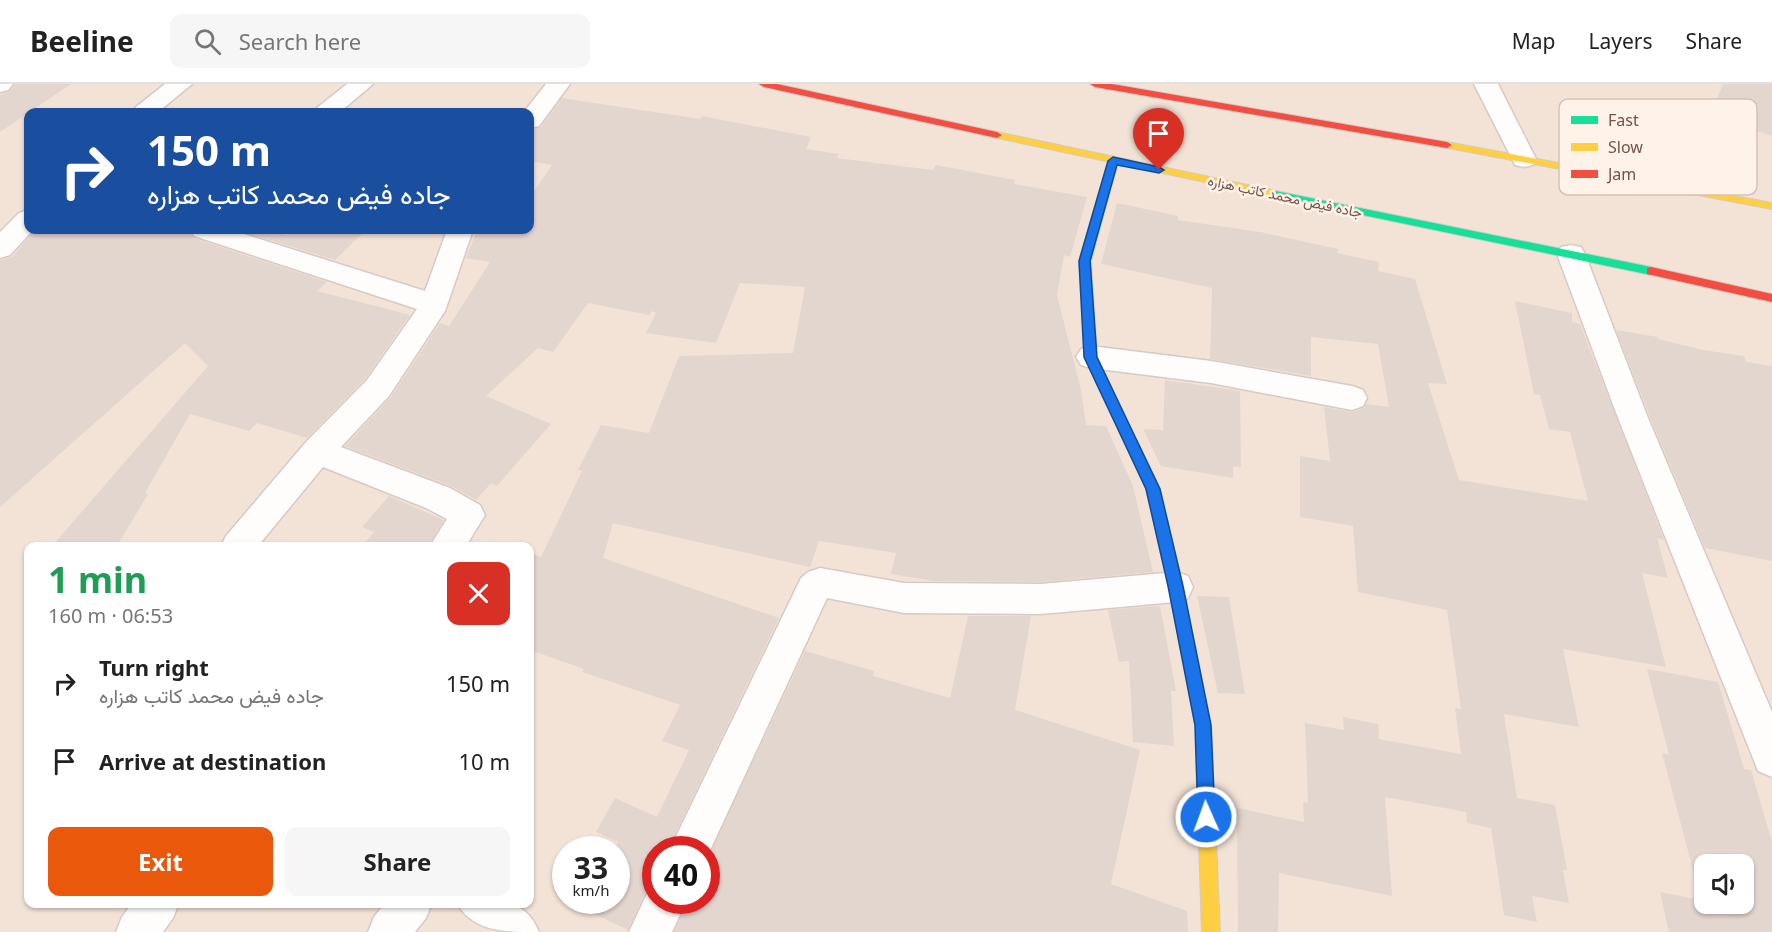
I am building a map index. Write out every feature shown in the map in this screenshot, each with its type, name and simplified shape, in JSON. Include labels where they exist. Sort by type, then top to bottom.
[{"type":"main road","name":"جاده فیض محمد کاتب هزاره","points":[[764,84],[1113,161],[1571,254],[1772,298]]},
{"type":"main road","points":[[1108,85],[1559,166]]},
{"type":"main road","points":[[1113,161],[1085,261],[1090,357],[1153,489],[1176,586],[1203,725],[1211,932]]},
{"type":"main road","points":[[1714,195],[1772,206]]},
{"type":"street","points":[[149,108],[180,84]]},
{"type":"street","points":[[331,108],[361,84]]},
{"type":"street","points":[[534,116],[558,84]]},
{"type":"street","points":[[1486,84],[1524,159]]},
{"type":"street","points":[[0,249],[24,223]]},
{"type":"street","points":[[216,234],[435,304]]},
{"type":"street","points":[[241,542],[317,451],[378,388],[435,304],[459,234]]},
{"type":"street","points":[[1571,254],[1633,418],[1772,758]]},
{"type":"street","points":[[1090,357],[1211,372],[1352,398]]},
{"type":"street","points":[[317,451],[438,498],[468,515],[450,542]]},
{"type":"street","points":[[696,836],[813,589],[820,583],[904,598],[1041,599],[1176,586]]},
{"type":"street","points":[[137,932],[154,908]]},
{"type":"street","points":[[389,932],[407,908]]},
{"type":"street","points":[[485,908],[518,932]]},
{"type":"street","points":[[650,932],[659,914]]},
{"type":"shaded area","points":[[0,84],[1772,84],[1772,932],[0,932]]},
{"type":"building","points":[[15,84],[71,84],[36,108],[24,108],[24,116],[0,132],[0,95],[10,91]]},
{"type":"building","points":[[1723,84],[1772,84],[1772,136],[1757,131],[1757,99],[1717,99]]},
{"type":"building","points":[[562,98],[700,119],[702,116],[811,137],[806,149],[839,154],[837,158],[933,170],[936,165],[1015,180],[1014,184],[1087,197],[1070,257],[1064,255],[1057,295],[1081,390],[1086,425],[1106,426],[1133,486],[1153,572],[1041,582],[934,581],[891,574],[896,553],[819,541],[810,567],[613,523],[603,558],[779,618],[674,836],[642,836],[642,899],[628,930],[594,914],[630,914],[630,836],[605,836],[596,832],[615,798],[657,817],[689,750],[662,741],[680,705],[582,672],[584,669],[534,651],[534,554],[541,557],[582,471],[578,470],[601,425],[649,433],[679,356],[793,353],[805,287],[740,283],[716,343],[646,333],[656,313],[652,311],[649,315],[588,303],[553,352],[538,348],[486,396],[551,424],[497,486],[491,483],[476,500],[451,486],[345,446],[391,397],[440,323],[449,326],[490,262],[466,258],[475,234],[534,234],[534,191],[552,165],[534,162],[534,130],[541,127]]},
{"type":"building","points":[[1117,203],[1178,216],[1178,220],[1260,232],[1338,249],[1337,253],[1379,262],[1378,271],[1415,279],[1447,384],[1428,383],[1459,480],[1588,501],[1570,432],[1549,429],[1540,395],[1534,394],[1515,301],[1572,313],[1572,322],[1580,324],[1664,540],[1657,538],[1668,578],[1642,573],[1666,667],[1563,649],[1579,727],[1504,714],[1517,798],[1555,805],[1567,870],[1563,870],[1569,903],[1532,896],[1537,922],[1504,915],[1491,828],[1467,823],[1466,812],[1385,797],[1392,896],[1279,873],[1278,932],[1238,932],[1237,808],[1304,822],[1303,802],[1308,803],[1305,723],[1344,730],[1343,717],[1378,724],[1379,739],[1461,754],[1455,708],[1461,709],[1447,610],[1358,592],[1353,526],[1300,517],[1300,456],[1330,461],[1324,407],[1352,412],[1364,408],[1366,404],[1389,407],[1378,344],[1311,337],[1311,376],[1210,359],[1212,288],[1101,264]]},
{"type":"building","points":[[32,234],[190,234],[193,238],[327,282],[317,291],[410,315],[365,379],[307,438],[257,423],[249,431],[190,414],[145,493],[148,494],[119,542],[55,542],[208,366],[185,343],[0,507],[0,260],[12,257]]},
{"type":"building","points":[[250,234],[362,234],[335,260]]},
{"type":"building","points":[[1616,330],[1658,337],[1658,339],[1703,350],[1744,356],[1746,362],[1772,366],[1772,561],[1705,548]]},
{"type":"building","points":[[1165,380],[1240,391],[1241,467],[1233,466],[1233,478],[1161,466],[1143,429],[1163,430]]},
{"type":"building","points":[[389,496],[444,520],[430,542],[365,542],[374,532],[362,527]]},
{"type":"building","points":[[1197,596],[1229,597],[1245,694],[1218,693]]},
{"type":"building","points":[[1160,606],[1176,691],[1171,691],[1174,746],[1133,742],[1129,661],[1119,662],[1108,610]]},
{"type":"building","points":[[968,616],[1031,616],[1015,710],[1140,750],[1111,884],[1187,911],[1188,932],[674,932],[682,914],[720,914],[720,836],[718,836],[805,651],[874,671],[873,676],[950,698]]},
{"type":"building","points":[[1647,669],[1718,682],[1744,769],[1751,770],[1772,842],[1772,932],[1669,932],[1660,892],[1694,899],[1694,914],[1754,914],[1754,854],[1694,854],[1694,874],[1662,753],[1669,755]]},
{"type":"traffic: fast","points":[[1113,161],[1085,261],[1091,357],[1131,443]]},
{"type":"traffic: fast","points":[[1271,193],[1651,271]]},
{"type":"traffic: slow","points":[[997,135],[1271,193]]},
{"type":"traffic: slow","points":[[1447,145],[1559,166]]},
{"type":"traffic: slow","points":[[1713,195],[1772,206]]},
{"type":"traffic: slow","points":[[1131,443],[1153,489],[1176,587],[1203,725],[1211,932]]},
{"type":"traffic: jam","points":[[764,84],[997,135]]},
{"type":"traffic: jam","points":[[1095,84],[1447,145]]},
{"type":"traffic: jam","points":[[1651,271],[1772,298]]},
{"type":"route","points":[[1159,170],[1113,161],[1085,261],[1090,357],[1153,489],[1176,586],[1203,725],[1206,817]]}]
